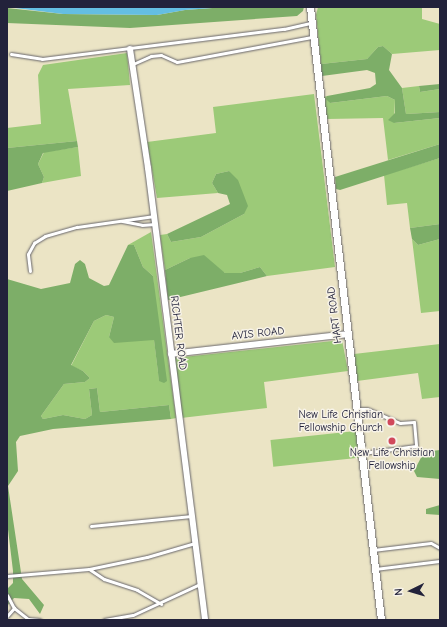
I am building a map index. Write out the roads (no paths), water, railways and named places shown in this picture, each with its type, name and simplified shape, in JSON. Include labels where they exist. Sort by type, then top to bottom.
[{"type":"street","name":"HART ROAD","points":[[310,7],[312,37],[381,620]]},
{"type":"street","name":"RICHTER ROAD","points":[[130,49],[154,216],[204,620]]},
{"type":"street","name":"AVIS ROAD","points":[[171,354],[348,334]]},
{"type":"lane","points":[[11,54],[42,59],[284,29],[311,23]]},
{"type":"lane","points":[[132,64],[138,59],[151,56],[161,56],[177,62],[312,37]]},
{"type":"lane","points":[[30,271],[28,254],[34,243],[45,236],[77,227],[154,216]]},
{"type":"lane","points":[[122,221],[142,225],[155,224]]},
{"type":"lane","points":[[357,408],[367,409],[400,423],[414,422],[416,446],[362,453]]},
{"type":"lane","points":[[91,526],[192,516]]},
{"type":"lane","points":[[7,576],[89,568],[147,557],[195,543]]},
{"type":"lane","points":[[373,550],[431,543],[440,548]]},
{"type":"lane","points":[[375,569],[440,561]]},
{"type":"lane","points":[[89,568],[104,579],[137,590],[161,604]]},
{"type":"lane","points":[[104,620],[132,615],[161,604],[200,584]]},
{"type":"lane","points":[[7,596],[14,608],[28,619],[40,620]]},
{"type":"lane","points":[[7,616],[14,608]]},
{"type":"water","points":[[7,7],[226,7],[185,10],[157,15],[63,14]]},
{"type":"place","name":"New Life Christian Fellowship Church","points":[[391,422]]},
{"type":"place","name":"New Life Christian Fellowship","points":[[392,441]]}]
